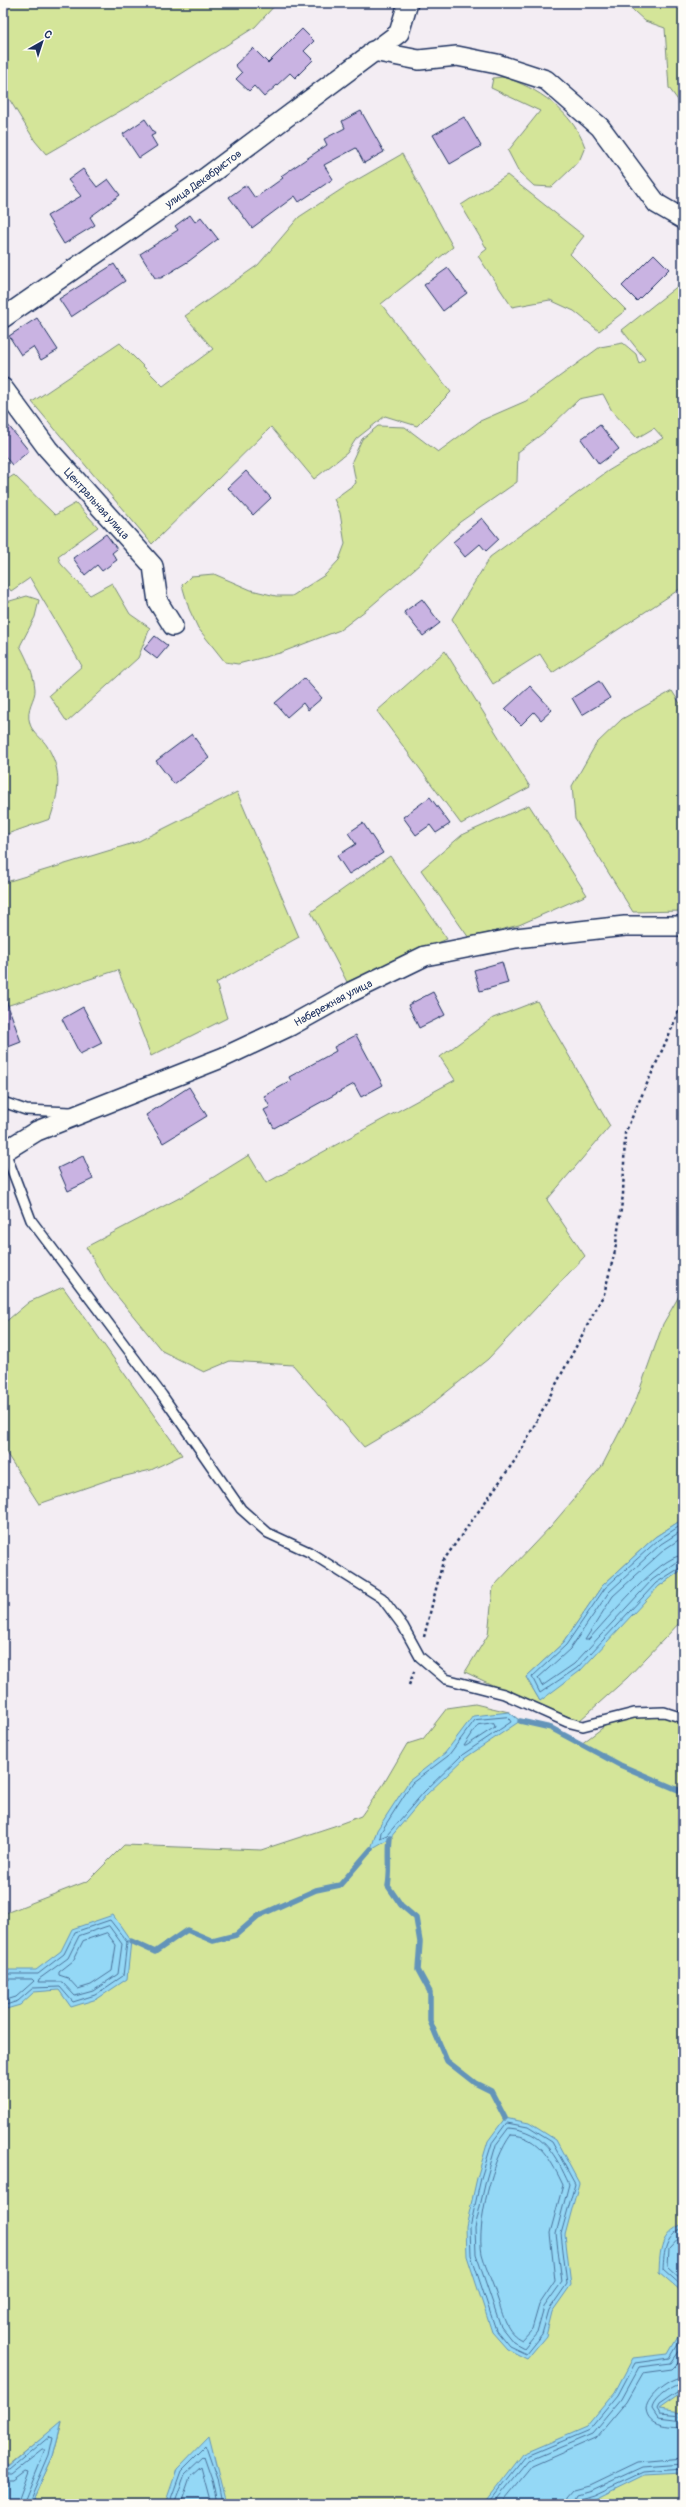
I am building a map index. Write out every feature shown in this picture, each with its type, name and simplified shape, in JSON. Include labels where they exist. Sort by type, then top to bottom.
[{"type":"street","name":"улица Декабристов","points":[[3,318],[207,176],[308,103],[373,51],[399,33],[408,3]]},
{"type":"street","points":[[373,51],[419,60],[457,56],[497,64],[546,80],[600,127],[657,204],[683,219]]},
{"type":"street","name":"Центральная улица","points":[[3,388],[48,449],[153,566],[158,602],[173,626]]},
{"type":"street","name":"Набережная улица","points":[[4,1149],[37,1131],[224,1057],[290,1026],[351,992],[425,956],[516,938],[625,926],[683,926]]},
{"type":"lane","points":[[3,1102],[26,1110],[58,1113],[85,1111]]},
{"type":"lane","points":[[4,1149],[31,1220],[162,1395],[241,1509],[268,1533],[309,1552],[382,1598],[403,1626],[420,1657],[446,1679],[504,1694],[567,1722],[583,1726],[634,1713],[664,1712],[683,1718]]},
{"type":"path","points":[[409,1685],[420,1657],[432,1599],[443,1561],[518,1456],[604,1294],[615,1251],[623,1194],[625,1133],[672,1028],[683,998]]},
{"type":"green space","points":[[3,3],[277,3],[255,27],[148,95],[46,154],[35,141],[3,89]]},
{"type":"green space","points":[[625,3],[683,3],[683,107],[669,88],[665,28],[645,21]]},
{"type":"green space","points":[[503,77],[516,81],[541,94],[563,112],[579,134],[585,147],[580,159],[552,187],[534,186],[519,172],[508,151],[540,111],[491,88],[493,78]]},
{"type":"green space","points":[[402,154],[453,247],[381,304],[451,392],[417,426],[385,416],[356,439],[347,453],[314,479],[271,427],[152,544],[32,402],[120,343],[163,386],[213,349],[185,316],[258,265],[299,217],[348,185]]},
{"type":"green space","points":[[507,175],[584,236],[570,254],[626,310],[599,331],[574,311],[550,300],[512,307],[478,256],[487,249],[461,205]]},
{"type":"green space","points":[[679,285],[683,287],[683,587],[552,673],[540,654],[493,684],[452,619],[490,557],[608,471],[663,438],[654,428],[637,438],[612,411],[603,394],[579,399],[546,431],[518,452],[517,482],[460,522],[432,548],[420,564],[370,607],[340,630],[280,653],[238,664],[225,662],[198,628],[189,609],[182,585],[191,576],[214,574],[251,590],[276,596],[292,596],[325,575],[339,560],[345,544],[340,513],[334,499],[356,483],[352,461],[362,439],[378,426],[405,427],[438,452],[480,421],[526,401],[600,347],[623,343],[636,354],[639,364],[645,359],[622,330]]},
{"type":"green space","points":[[14,475],[55,515],[76,503],[98,527],[58,556],[61,564],[90,595],[112,583],[130,614],[150,628],[138,658],[67,722],[49,695],[82,666],[30,578],[11,591],[3,580],[3,482]]},
{"type":"green space","points":[[27,596],[39,600],[35,617],[20,646],[30,667],[35,689],[29,713],[30,724],[33,730],[45,743],[52,755],[58,782],[56,800],[50,819],[7,834],[3,832],[3,603]]},
{"type":"green space","points":[[445,651],[530,787],[461,824],[377,711]]},
{"type":"green space","points":[[672,691],[683,708],[683,911],[633,912],[575,819],[572,786],[596,744],[622,719]]},
{"type":"green space","points":[[237,792],[299,937],[216,983],[227,1018],[151,1056],[118,970],[3,1007],[3,883],[137,842]]},
{"type":"green space","points":[[529,805],[587,895],[519,925],[469,938],[421,870],[462,835]]},
{"type":"green space","points":[[390,856],[447,939],[347,982],[311,912]]},
{"type":"green space","points":[[537,1001],[610,1126],[547,1200],[585,1256],[488,1359],[418,1415],[364,1447],[293,1365],[230,1361],[204,1372],[162,1351],[108,1285],[86,1247],[183,1196],[249,1155],[266,1183],[455,1080],[440,1057],[493,1018]]},
{"type":"green space","points":[[63,1287],[182,1455],[151,1470],[108,1480],[39,1504],[3,1448],[3,1324],[29,1302]]},
{"type":"green space","points":[[683,1289],[683,1519],[655,1537],[602,1586],[563,1643],[526,1677],[540,1701],[659,1586],[683,1569],[683,1619],[627,1678],[579,1721],[507,1692],[465,1672],[488,1635],[493,1587],[551,1526],[602,1466],[636,1400],[663,1324]]},
{"type":"green space","points":[[475,1704],[509,1712],[520,1721],[551,1728],[581,1744],[617,1717],[669,1714],[683,1722],[683,2504],[31,2504],[53,2456],[62,2422],[8,2466],[3,2458],[3,1914],[88,1881],[124,1845],[261,1850],[361,1816],[383,1785],[407,1744],[423,1739],[447,1708]]},
{"type":"water","points":[[683,1519],[683,1569],[659,1586],[580,1671],[540,1701],[526,1677],[563,1643],[602,1586],[655,1537]]},
{"type":"water","points":[[509,1712],[520,1721],[465,1758],[426,1795],[390,1838],[371,1849],[377,1830],[409,1781],[445,1753],[473,1716]]},
{"type":"water","points":[[113,1915],[131,1941],[127,1979],[97,1999],[71,2007],[59,1990],[34,1992],[20,2005],[3,2010],[3,1970],[36,1970],[61,1951],[72,1929]]},
{"type":"water","points":[[505,2118],[529,2123],[556,2140],[579,2183],[565,2235],[571,2285],[552,2312],[546,2336],[527,2359],[507,2349],[492,2332],[467,2256],[466,2227],[477,2178],[488,2141]]},
{"type":"water","points":[[683,2224],[683,2328],[681,2291],[659,2272],[661,2250],[666,2238],[675,2228]]},
{"type":"water","points":[[683,2328],[683,2392],[659,2409],[683,2412],[683,2473],[644,2475],[595,2499],[576,2504],[484,2504],[523,2454],[586,2427],[615,2392],[633,2358],[668,2354]]},
{"type":"water","points":[[62,2421],[53,2456],[31,2504],[3,2504],[3,2458],[9,2466]]},
{"type":"water","points":[[209,2436],[226,2504],[165,2504],[177,2469]]},
{"type":"building","points":[[302,29],[314,41],[304,51],[313,60],[295,78],[290,73],[264,97],[254,86],[249,91],[236,79],[242,73],[235,65],[253,48],[268,63]]},
{"type":"building","points":[[361,111],[384,152],[364,163],[356,148],[324,165],[333,179],[299,202],[295,196],[252,228],[229,197],[246,185],[255,198],[283,178],[281,176],[327,145],[324,139],[345,128],[342,121]]},
{"type":"building","points":[[464,117],[481,146],[450,164],[433,135]]},
{"type":"building","points":[[145,119],[155,134],[151,136],[157,146],[139,158],[123,134]]},
{"type":"building","points":[[83,169],[97,187],[108,179],[120,195],[90,217],[95,225],[64,244],[47,216],[81,196],[68,180]]},
{"type":"building","points":[[190,215],[195,222],[201,217],[218,239],[189,261],[161,278],[155,278],[140,254],[178,230],[175,226]]},
{"type":"building","points":[[654,254],[669,269],[637,301],[622,286]]},
{"type":"building","points":[[114,264],[125,281],[71,317],[59,299]]},
{"type":"building","points":[[448,268],[467,293],[443,311],[424,285]]},
{"type":"building","points":[[37,318],[58,350],[41,360],[33,347],[21,355],[9,336]]},
{"type":"building","points":[[3,419],[29,451],[12,465],[3,454]]},
{"type":"building","points":[[600,425],[619,449],[599,464],[581,439]]},
{"type":"building","points":[[246,471],[271,498],[253,515],[228,488]]},
{"type":"building","points":[[482,518],[499,539],[486,551],[480,544],[465,557],[453,542]]},
{"type":"building","points":[[106,534],[117,549],[112,553],[117,560],[102,571],[97,565],[85,575],[73,558]]},
{"type":"building","points":[[422,599],[440,623],[423,636],[404,612]]},
{"type":"building","points":[[155,636],[168,646],[157,659],[144,649]]},
{"type":"building","points":[[304,678],[322,698],[308,710],[303,703],[287,717],[275,703]]},
{"type":"building","points":[[599,681],[610,698],[582,715],[572,698]]},
{"type":"building","points":[[530,686],[552,710],[541,720],[534,712],[521,725],[505,709]]},
{"type":"building","points":[[192,734],[209,758],[174,784],[156,761]]},
{"type":"building","points":[[430,797],[450,824],[436,833],[430,825],[416,835],[403,817]]},
{"type":"building","points":[[363,823],[383,853],[349,874],[337,856],[356,844],[348,833]]},
{"type":"building","points":[[502,962],[508,983],[480,991],[474,970]]},
{"type":"building","points":[[433,992],[445,1015],[419,1028],[408,1005]]},
{"type":"building","points":[[3,997],[5,997],[21,1042],[3,1049]]},
{"type":"building","points":[[83,1007],[102,1043],[80,1054],[62,1019]]},
{"type":"building","points":[[356,1035],[383,1085],[361,1097],[354,1084],[274,1128],[264,1110],[270,1107],[264,1096],[291,1081],[289,1077],[336,1051],[334,1047]]},
{"type":"building","points":[[189,1087],[207,1116],[163,1143],[146,1115]]},
{"type":"building","points":[[83,1156],[93,1179],[68,1191],[58,1168]]},
{"type":"waterway","points":[[520,1721],[551,1728],[620,1765],[683,1792]]},
{"type":"waterway","points":[[390,1838],[388,1886],[401,1905],[416,1918],[420,1942],[418,1970],[430,1992],[430,2021],[447,2061],[475,2083],[491,2091],[505,2118]]},
{"type":"waterway","points":[[131,1941],[155,1952],[187,1930],[213,1941],[236,1935],[258,1916],[316,1890],[340,1885],[371,1849]]}]
